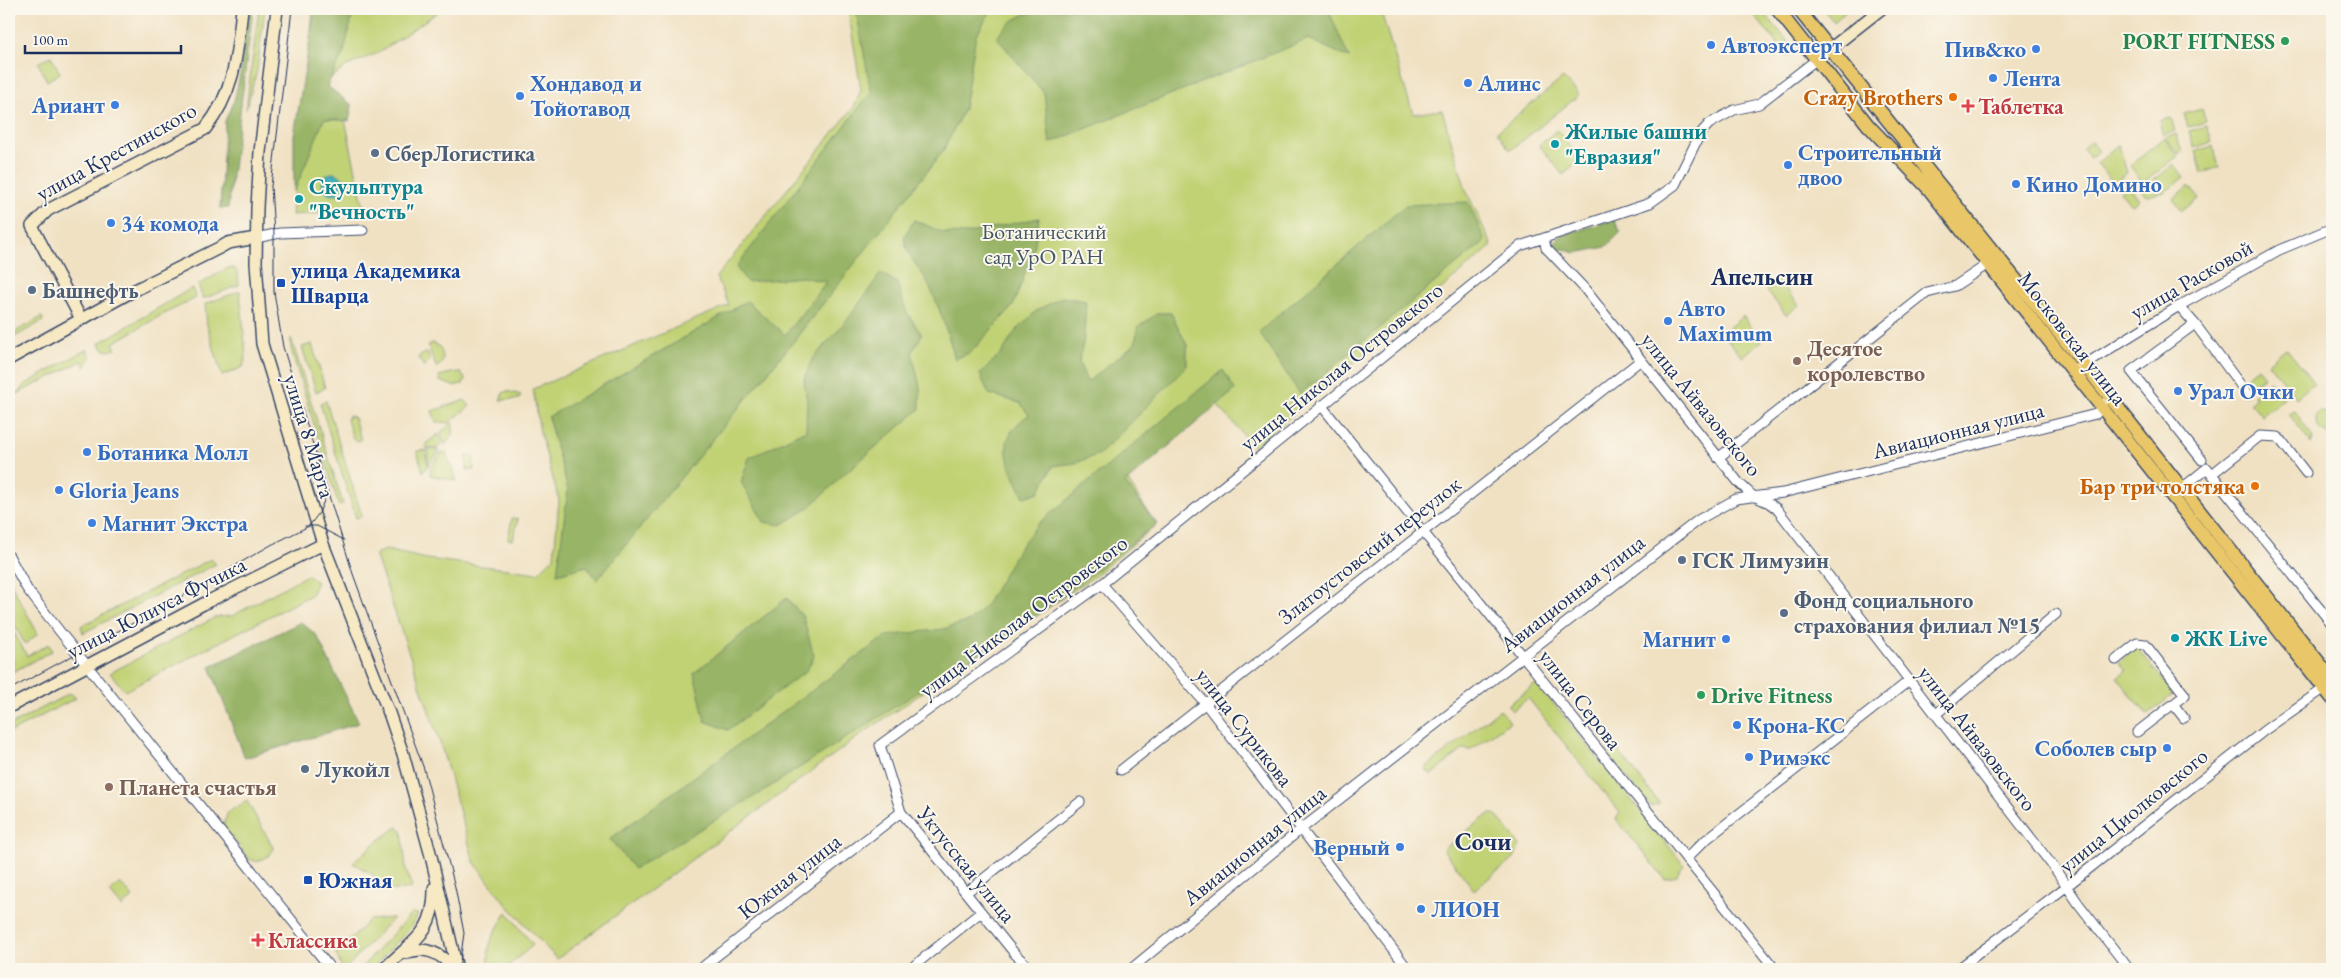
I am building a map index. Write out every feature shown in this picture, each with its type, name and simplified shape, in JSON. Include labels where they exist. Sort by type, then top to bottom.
[{"type":"main road","name":"улица Крестинского","points":[[80,319],[32,226],[48,210],[205,129],[219,112],[228,91],[235,67],[242,9]]},
{"type":"main road","name":"улица 8 Марта","points":[[277,9],[260,152],[256,238],[258,303],[262,344],[323,544],[389,713],[431,856],[456,969]]},
{"type":"main road","name":"Московская улица","points":[[1777,9],[1868,125],[1914,172],[1988,264],[2079,368]]},
{"type":"main road","name":"Московская улица","points":[[1798,9],[2330,687]]},
{"type":"main road","points":[[1830,49],[1881,9]]},
{"type":"main road","points":[[9,359],[80,319],[228,243],[256,238]]},
{"type":"main road","name":"Московская улица","points":[[2106,402],[2181,489],[2330,687]]},
{"type":"main road","name":"улица Юлиуса Фучика","points":[[9,707],[209,601],[323,544]]},
{"type":"main road","name":"улица 8 Марта","points":[[384,969],[416,942],[432,912],[434,894],[431,856]]},
{"type":"main road","points":[[397,957],[416,949],[424,950],[438,954],[456,969]]},
{"type":"street","name":"улица Николая Островского","points":[[880,745],[1102,584],[1520,246],[1650,203],[1675,184],[1700,134],[1710,124],[1734,110],[1758,104],[1830,49]]},
{"type":"street","name":"улица Расковой","points":[[2079,368],[2180,306],[2279,250],[2332,228]]},
{"type":"street","points":[[256,238],[280,233],[363,230]]},
{"type":"street","name":"улица Айвазовского","points":[[1544,238],[1546,248],[1584,288],[1739,483],[1753,496],[1769,503],[1777,510],[1910,680],[2129,969]]},
{"type":"street","points":[[1718,458],[1927,293],[1955,286],[1988,264]]},
{"type":"street","points":[[2180,306],[2248,395]]},
{"type":"street","points":[[2194,324],[2131,371],[2202,460]]},
{"type":"street","name":"Златоустовский переулок","points":[[1121,770],[1641,360]]},
{"type":"street","name":"Авиационная улица","points":[[1131,969],[1300,830],[1523,655],[1698,520],[1728,502],[1753,496],[1783,493],[2096,414],[2106,402]]},
{"type":"street","name":"улица Серова","points":[[1321,405],[1775,969]]},
{"type":"street","points":[[2212,474],[2230,457],[2260,436],[2278,437],[2306,472]]},
{"type":"street","points":[[2181,489],[2207,468],[2332,624]]},
{"type":"street","points":[[9,556],[27,589],[86,666],[331,969]]},
{"type":"street","name":"улица Сурикова","points":[[1102,584],[1205,703],[1300,830],[1408,969]]},
{"type":"street","points":[[1936,714],[2056,614]]},
{"type":"street","points":[[2116,660],[2136,644],[2145,644],[2185,695],[2138,732]]},
{"type":"street","points":[[1686,859],[1703,842],[1910,680]]},
{"type":"street","name":"улица Циолковского","points":[[1958,969],[2265,730],[2330,687]]},
{"type":"street","points":[[2173,704],[2184,718]]},
{"type":"street","name":"Уктусская улица","points":[[880,745],[901,812],[1015,954],[1031,969]]},
{"type":"street","points":[[967,892],[1080,802]]},
{"type":"street","name":"Южная улица","points":[[700,969],[901,812]]},
{"type":"street","points":[[910,969],[981,912]]},
{"type":"green space","points":[[249,9],[253,9],[228,208],[220,209],[225,121],[234,101],[240,75]]},
{"type":"green space","points":[[259,9],[265,9],[257,71],[246,109]]},
{"type":"green space","points":[[313,9],[442,9],[380,52],[347,66],[320,86],[346,124],[364,210],[292,215]]},
{"type":"green space","points":[[315,9],[354,9],[344,52],[327,86],[352,105],[349,121],[324,119],[294,192],[294,135]]},
{"type":"green space","name":"Ботанический сад УрО РАН","points":[[848,9],[1380,9],[1413,114],[1442,110],[1466,190],[1492,246],[1254,447],[1217,404],[1126,478],[1156,525],[1095,576],[866,731],[557,959],[506,904],[474,862],[442,749],[375,554],[386,550],[427,559],[538,573],[554,557],[559,500],[540,432],[533,389],[729,305],[716,277],[854,107],[861,90]]},
{"type":"green space","points":[[856,9],[992,9],[976,35],[964,109],[943,151],[793,342],[597,580],[587,566],[557,574],[568,490],[548,417],[747,301],[785,335],[826,282],[802,277],[747,282],[736,267],[871,92]]},
{"type":"green space","points":[[1045,9],[1328,9],[1349,58],[1309,39],[1050,143],[1044,93],[997,38],[1007,26],[1018,18]]},
{"type":"green space","points":[[1749,9],[1761,9],[1795,50],[1787,56]]},
{"type":"green space","points":[[1823,9],[1849,9],[1834,22]]},
{"type":"green space","points":[[51,56],[60,73],[47,81],[38,63]]},
{"type":"green space","points":[[1563,78],[1578,93],[1578,96],[1512,149],[1509,149],[1497,132]]},
{"type":"green space","points":[[2202,109],[2206,122],[2188,127],[2184,114]]},
{"type":"green space","points":[[2171,118],[2175,131],[2163,135],[2159,121]]},
{"type":"green space","points":[[2207,126],[2212,142],[2194,148],[2189,131]]},
{"type":"green space","points":[[1557,130],[1581,160],[1563,175],[1539,145]]},
{"type":"green space","points":[[2176,134],[2182,151],[2179,154],[2165,138]]},
{"type":"green space","points":[[2164,138],[2178,156],[2143,183],[2130,166]]},
{"type":"green space","points":[[2091,141],[2099,151],[2090,158],[2082,149]]},
{"type":"green space","points":[[2119,145],[2127,173],[2114,184],[2097,163]]},
{"type":"green space","points":[[2213,146],[2219,167],[2202,173],[2196,151]]},
{"type":"green space","points":[[2174,164],[2184,177],[2165,192],[2147,196],[2142,190]]},
{"type":"green space","points":[[2128,185],[2139,199],[2131,205],[2120,192]]},
{"type":"green space","points":[[2189,186],[2199,198],[2182,211],[2173,199]]},
{"type":"green space","points":[[1468,202],[1485,241],[1300,394],[1259,332],[1406,205]]},
{"type":"green space","points":[[1039,218],[1034,249],[1013,306],[971,352],[955,359],[946,328],[934,298],[906,245],[904,237],[914,220],[944,233],[965,234]]},
{"type":"green space","points":[[1614,220],[1621,232],[1606,247],[1575,253],[1564,249],[1556,250],[1553,244],[1562,235]]},
{"type":"green space","points":[[228,268],[234,268],[238,273],[239,285],[203,299],[198,285]]},
{"type":"green space","points":[[881,273],[897,283],[906,311],[922,335],[912,352],[920,387],[920,409],[843,475],[809,508],[781,525],[764,522],[741,482],[749,458],[806,430],[807,403],[804,379],[812,360],[851,315]]},
{"type":"green space","points":[[1779,280],[1799,305],[1786,315],[1766,290]]},
{"type":"green space","points":[[192,288],[196,298],[113,343],[116,349],[108,351],[103,349],[99,343]]},
{"type":"green space","points":[[240,291],[246,356],[243,367],[222,376],[207,325],[205,304]]},
{"type":"green space","points":[[1062,297],[1086,301],[1084,338],[1079,362],[1087,382],[1135,344],[1138,327],[1158,313],[1171,313],[1187,345],[1187,366],[1100,454],[1075,463],[1053,466],[1039,492],[1024,497],[1009,463],[1007,443],[1011,433],[1018,424],[1029,415],[1020,403],[989,394],[980,374],[1001,354],[1015,332],[1036,311]]},
{"type":"green space","points":[[1743,316],[1762,341],[1742,357],[1722,333]]},
{"type":"green space","points":[[42,317],[43,321],[9,340],[9,335]]},
{"type":"green space","points":[[291,338],[343,504],[339,506],[291,349]]},
{"type":"green space","points":[[433,343],[439,346],[443,358],[442,363],[436,367],[428,345]]},
{"type":"green space","points":[[312,344],[325,388],[316,392],[302,347]]},
{"type":"green space","points":[[2286,348],[2314,383],[2296,398],[2268,363]]},
{"type":"green space","points":[[87,349],[91,358],[85,367],[82,361],[9,398],[21,391],[24,385]]},
{"type":"green space","points":[[428,352],[430,361],[424,367],[418,357]]},
{"type":"green space","points":[[2258,368],[2265,376],[2250,388],[2243,380]]},
{"type":"green space","points":[[1223,370],[1235,390],[1125,483],[1157,524],[1037,616],[760,793],[634,869],[610,839],[886,636],[944,629],[970,621],[986,605],[1020,547],[1038,524]]},
{"type":"green space","points":[[456,372],[461,373],[465,379],[463,384],[453,386],[440,381],[439,376]]},
{"type":"green space","points":[[2270,381],[2284,398],[2262,416],[2250,402],[2254,399],[2253,395]]},
{"type":"green space","points":[[507,391],[521,395],[519,399],[500,400],[503,393]]},
{"type":"green space","points":[[465,400],[470,406],[449,423],[436,422],[432,411]]},
{"type":"green space","points":[[326,401],[362,516],[356,518],[320,403]]},
{"type":"green space","points":[[2295,411],[2313,438],[2311,444],[2289,414]]},
{"type":"green space","points":[[2319,412],[2332,413],[2332,437],[2319,429],[2315,417]]},
{"type":"green space","points":[[349,415],[354,418],[361,440],[353,439],[347,420]]},
{"type":"green space","points":[[453,422],[453,435],[445,445],[440,433]]},
{"type":"green space","points":[[438,434],[442,444],[438,448],[427,449],[426,444]]},
{"type":"green space","points":[[425,450],[428,466],[423,472],[417,451]]},
{"type":"green space","points":[[427,450],[438,450],[439,452],[429,465]]},
{"type":"green space","points":[[441,453],[446,453],[457,481],[430,475],[430,469]]},
{"type":"green space","points":[[466,456],[473,456],[474,470],[467,470]]},
{"type":"green space","points":[[512,518],[518,519],[513,540],[508,539]]},
{"type":"green space","points":[[211,559],[216,564],[83,633],[81,626]]},
{"type":"green space","points":[[307,575],[317,582],[311,595],[125,691],[110,673],[216,617],[232,616]]},
{"type":"green space","points":[[9,580],[38,634],[25,644],[9,615]]},
{"type":"green space","points":[[787,598],[803,617],[814,656],[807,670],[728,730],[705,721],[694,673]]},
{"type":"green space","points":[[301,622],[317,636],[359,723],[245,758],[210,667]]},
{"type":"green space","points":[[9,623],[27,656],[49,644],[52,651],[9,674],[9,666],[14,662],[9,665]]},
{"type":"green space","points":[[2137,647],[2174,694],[2147,715],[2117,677],[2126,671],[2119,662]]},
{"type":"green space","points":[[1537,683],[1684,865],[1676,876],[1665,879],[1616,819],[1620,813],[1528,698],[1512,711],[1508,705]]},
{"type":"green space","points":[[70,693],[76,698],[9,733],[9,726]]},
{"type":"green space","points":[[1500,709],[1510,722],[1470,750],[1464,749],[1431,775],[1425,768]]},
{"type":"green space","points":[[1613,744],[1660,804],[1651,807],[1606,753]]},
{"type":"green space","points":[[247,801],[274,849],[267,857],[257,862],[249,859],[223,826],[228,812]]},
{"type":"green space","points":[[1489,814],[1495,814],[1520,845],[1514,858],[1474,890],[1443,849]]},
{"type":"green space","points":[[397,827],[402,830],[406,870],[412,888],[380,892],[373,875],[353,863]]},
{"type":"green space","points":[[120,883],[133,897],[122,907],[110,892]]},
{"type":"green space","points":[[507,912],[533,945],[505,969],[490,969],[490,945]]},
{"type":"green space","points":[[412,913],[418,914],[412,926],[372,969],[360,969]]},
{"type":"green space","points":[[393,918],[345,969],[342,969],[335,951],[354,936],[369,920]]},
{"type":"water","points":[[329,173],[337,173],[344,180],[344,188],[337,195],[329,195],[322,188],[322,180]]},
{"type":"tram line","points":[[292,9],[271,186],[274,234],[274,292],[283,347],[353,574],[424,769],[455,887],[464,933],[459,969]]},
{"type":"tram line","points":[[9,690],[172,602],[271,545],[309,526],[319,513],[328,491]]},
{"type":"tram line","points":[[305,526],[317,526],[344,540]]},
{"type":"place","name":"PORT FITNESS","points":[[2285,41]]},
{"type":"place","name":"Автоэксперт","points":[[1711,45]]},
{"type":"place","name":"Пив&ко","points":[[2036,49]]},
{"type":"place","name":"Лента","points":[[1993,78]]},
{"type":"place","name":"Алинс","points":[[1468,83]]},
{"type":"place","name":"Хондавод и Тойотавод","points":[[520,96]]},
{"type":"place","name":"Crazy Brothers","points":[[1953,97]]},
{"type":"place","name":"Ариант","points":[[115,105]]},
{"type":"place","name":"Таблетка","points":[[1968,106]]},
{"type":"place","name":"Жилые башни \"Евразия\"","points":[[1555,144]]},
{"type":"place","name":"СберЛогистика","points":[[375,153]]},
{"type":"place","name":"Строительный двоо","points":[[1788,165]]},
{"type":"place","name":"Кино Домино","points":[[2016,184]]},
{"type":"place","name":"Скульптура \"Вечность\"","points":[[299,199]]},
{"type":"place","name":"34 комода","points":[[111,223]]},
{"type":"place","name":"улица Академика Шварца","points":[[281,283]]},
{"type":"place","name":"Башнефть","points":[[32,290]]},
{"type":"place","name":"Авто Maximum","points":[[1668,321]]},
{"type":"place","name":"Десятое королевство","points":[[1797,361]]},
{"type":"place","name":"Урал Очки","points":[[2178,391]]},
{"type":"place","name":"Ботаника Молл","points":[[87,452]]},
{"type":"place","name":"Бар три толстяка","points":[[2255,486]]},
{"type":"place","name":"Gloria Jeans","points":[[59,490]]},
{"type":"place","name":"Магнит Экстра","points":[[92,523]]},
{"type":"place","name":"ГСК Лимузин","points":[[1682,560]]},
{"type":"place","name":"Фонд социального страхования филиал №15","points":[[1784,613]]},
{"type":"place","name":"ЖК Live","points":[[2175,638]]},
{"type":"place","name":"Магнит","points":[[1726,639]]},
{"type":"place","name":"Drive Fitness","points":[[1701,695]]},
{"type":"place","name":"Крона-КС","points":[[1737,725]]},
{"type":"place","name":"Соболев сыр","points":[[2167,748]]},
{"type":"place","name":"Римэкс","points":[[1749,757]]},
{"type":"place","name":"Лукойл","points":[[305,769]]},
{"type":"place","name":"Планета счастья","points":[[109,787]]},
{"type":"place","name":"Верный","points":[[1400,847]]},
{"type":"place","name":"Южная","points":[[308,880]]},
{"type":"place","name":"ЛИОН","points":[[1421,909]]},
{"type":"place","name":"Классика","points":[[258,940]]},
{"type":"district","name":"Апельсин","points":[[1762,277]]},
{"type":"district","name":"Сочи","points":[[1483,842]]}]
